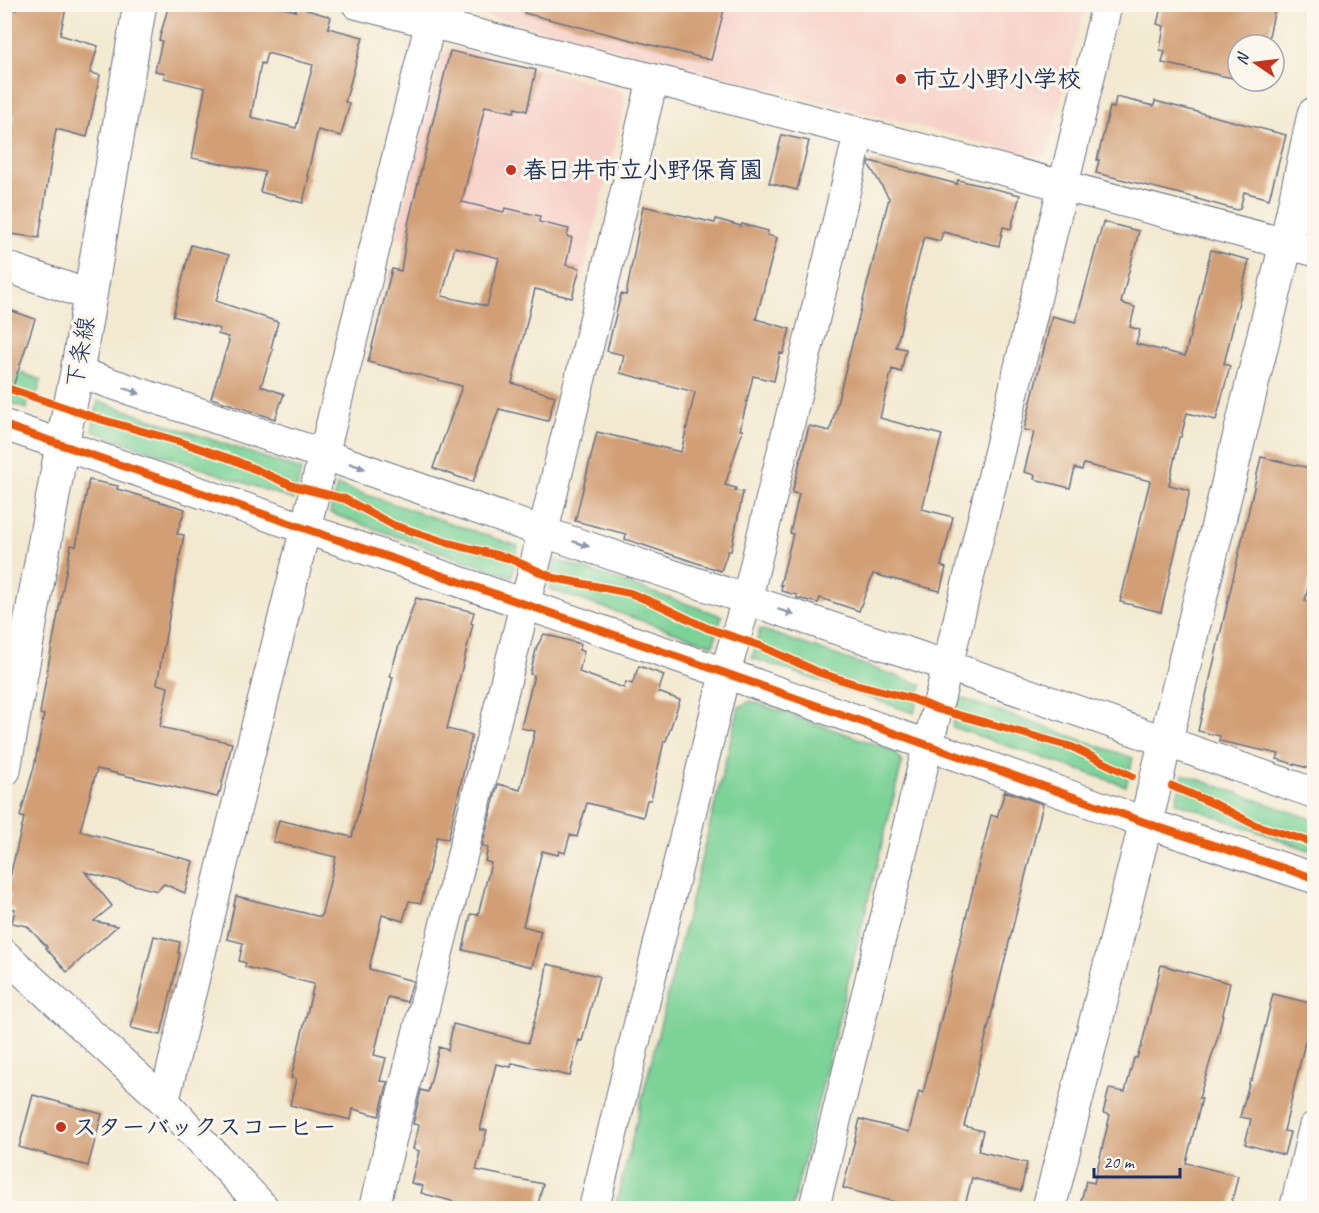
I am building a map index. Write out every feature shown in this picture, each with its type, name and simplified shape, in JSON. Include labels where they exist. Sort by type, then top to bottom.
[{"type":"street","name":"下条線","points":[[4,770],[77,372],[140,4]]},
{"type":"street","points":[[357,4],[1300,248]]},
{"type":"street","points":[[814,1209],[948,666],[1107,4]]},
{"type":"street","points":[[164,1101],[430,24]]},
{"type":"street","points":[[374,1209],[653,79]]},
{"type":"street","points":[[1049,1209],[1165,741],[1300,248],[1314,114]]},
{"type":"street","points":[[594,1209],[725,673],[747,599],[859,133]]},
{"type":"street","points":[[4,266],[89,295]]},
{"type":"street","points":[[77,372],[325,455],[543,532],[948,666],[1314,793]]},
{"type":"street","points":[[4,424],[62,446],[525,603],[1146,822],[1314,878]]},
{"type":"street","points":[[4,954],[164,1101],[264,1209]]},
{"type":"street","points":[[1295,1209],[1314,1127]]},
{"type":"shaded area","name":"市立小野小学校","points":[[446,5],[1085,5],[1048,153],[1037,157]]},
{"type":"shaded area","name":"春日井市立小野保育園","points":[[454,47],[620,90],[626,101],[581,284],[396,238],[442,55]]},
{"type":"green space","points":[[5,367],[41,380],[38,392],[28,399],[27,409],[5,401]]},
{"type":"green space","points":[[98,401],[301,470],[294,500],[92,431]]},
{"type":"green space","points":[[337,485],[518,546],[512,577],[330,513]]},
{"type":"green space","points":[[555,559],[722,616],[713,645],[549,589]]},
{"type":"green space","points":[[760,629],[922,685],[914,713],[752,658]]},
{"type":"green space","points":[[958,697],[1133,758],[1126,786],[952,727]]},
{"type":"green space","points":[[751,701],[895,751],[902,763],[792,1208],[615,1208],[739,707]]},
{"type":"green space","points":[[1183,774],[1314,820],[1314,852],[1176,802]]},
{"type":"building","points":[[17,4],[67,4],[60,35],[98,46],[90,73],[100,75],[87,137],[56,129],[39,238],[4,233],[4,169],[14,112],[4,114],[4,7],[16,10]]},
{"type":"building","points":[[169,4],[265,4],[296,11],[297,7],[331,17],[328,28],[363,37],[345,102],[349,103],[349,106],[341,136],[318,130],[303,203],[260,192],[265,172],[192,158],[205,88],[164,78],[165,73],[155,71],[162,41],[159,40]],"holes":[[[267,53],[313,65],[296,128],[251,117],[261,63],[264,64]]]},
{"type":"building","points":[[525,4],[703,4],[724,10],[711,60],[524,13]]},
{"type":"building","points":[[1162,4],[1276,4],[1270,33],[1226,33],[1226,76],[1162,63],[1165,51],[1160,50],[1164,26],[1157,24]]},
{"type":"building","points":[[450,51],[536,70],[527,111],[515,108],[514,112],[485,106],[462,202],[504,212],[505,208],[540,216],[539,222],[569,229],[567,236],[572,238],[566,265],[580,268],[572,298],[535,289],[512,383],[555,396],[548,421],[499,409],[473,482],[433,468],[462,386],[368,362],[392,269],[401,271],[409,220]],"holes":[[[455,247],[499,258],[487,306],[442,296]]]},
{"type":"building","points":[[1116,97],[1154,106],[1155,101],[1286,135],[1269,199],[1244,192],[1240,209],[1237,210],[1096,173],[1110,107],[1114,108]]},
{"type":"building","points":[[782,135],[809,141],[797,190],[769,183]]},
{"type":"building","points":[[870,161],[957,184],[958,180],[1020,195],[1011,229],[1003,227],[999,246],[943,232],[940,241],[924,237],[896,347],[906,349],[901,372],[892,369],[880,418],[942,435],[922,509],[953,517],[941,566],[946,568],[940,591],[873,574],[859,611],[820,598],[818,603],[797,598],[797,595],[781,591],[782,585],[780,585],[793,534],[790,533],[799,494],[792,493],[809,426],[830,431],[889,198],[869,165]]},
{"type":"building","points":[[643,206],[715,223],[716,219],[741,226],[742,224],[768,231],[767,235],[777,238],[756,319],[790,329],[783,354],[780,353],[774,381],[753,376],[740,430],[743,430],[725,485],[736,488],[735,491],[743,492],[731,551],[728,551],[721,571],[625,539],[626,534],[575,521],[597,432],[681,452],[695,392],[620,373],[624,355],[607,351],[621,294],[626,295]]},
{"type":"building","points":[[1103,222],[1139,231],[1121,303],[1135,307],[1130,327],[1140,330],[1136,344],[1185,356],[1211,250],[1249,260],[1224,364],[1230,366],[1216,420],[1187,413],[1181,437],[1179,437],[1169,485],[1190,490],[1161,612],[1120,602],[1150,481],[1084,464],[1082,470],[1075,468],[1070,488],[1034,479],[1035,475],[1024,472],[1034,432],[1024,430],[1052,316],[1076,322]]},
{"type":"building","points":[[191,245],[229,255],[216,301],[278,322],[271,348],[273,349],[261,386],[284,394],[275,419],[211,398],[229,341],[228,337],[218,334],[220,329],[173,316]]},
{"type":"building","points":[[4,308],[35,319],[9,399],[4,398]]},
{"type":"building","points":[[1261,457],[1314,469],[1314,562],[1305,601],[1314,603],[1311,632],[1314,633],[1314,770],[1277,759],[1279,754],[1219,741],[1220,736],[1198,731]]},
{"type":"building","points":[[89,480],[118,486],[117,489],[185,509],[177,534],[184,535],[157,684],[168,687],[160,727],[232,743],[217,797],[97,769],[80,831],[193,861],[185,893],[164,884],[157,891],[85,872],[112,906],[94,921],[117,926],[67,972],[27,926],[12,923],[15,909],[7,907],[11,894],[6,893],[24,818],[20,816],[34,767],[44,715],[40,714],[71,545],[76,546]]},
{"type":"building","points":[[416,598],[474,612],[447,729],[472,735],[448,839],[437,837],[421,903],[409,901],[403,921],[382,915],[369,969],[413,981],[407,1002],[388,997],[374,1055],[386,1058],[380,1081],[388,1082],[379,1116],[353,1109],[351,1120],[290,1105],[296,1079],[291,1078],[314,984],[245,967],[246,963],[239,961],[243,943],[227,939],[236,896],[321,917],[336,857],[273,842],[279,820],[352,837],[393,677],[390,676]]},
{"type":"building","points":[[544,634],[581,644],[579,650],[584,651],[579,672],[624,688],[626,682],[632,684],[639,666],[664,675],[658,692],[680,700],[666,741],[664,741],[651,800],[647,800],[643,817],[587,803],[577,837],[570,835],[565,853],[559,851],[558,855],[542,851],[523,926],[541,931],[532,967],[463,950],[471,914],[478,915],[491,863],[485,861],[488,848],[482,846],[498,784],[520,790],[535,731],[521,728],[534,675],[530,674],[537,646]]},
{"type":"building","points":[[1005,791],[1043,804],[964,1126],[983,1131],[978,1151],[1027,1163],[1021,1191],[972,1178],[964,1209],[921,1209],[843,1188],[860,1119],[909,1132],[919,1091],[923,1093],[991,815],[997,817]]},
{"type":"building","points":[[154,936],[180,942],[178,953],[180,953],[161,1035],[131,1028]]},
{"type":"building","points":[[547,964],[599,976],[570,1076],[512,1063],[511,1067],[496,1064],[480,1130],[487,1130],[476,1170],[543,1184],[537,1209],[482,1209],[421,1193],[423,1186],[411,1183],[419,1151],[413,1149],[419,1125],[413,1124],[421,1090],[428,1092],[439,1047],[448,1050],[453,1024],[528,1043],[543,990]]},
{"type":"building","points":[[1161,965],[1230,983],[1218,1036],[1199,1098],[1202,1098],[1186,1163],[1238,1176],[1230,1209],[1079,1209],[1086,1181],[1094,1183],[1110,1115],[1103,1113],[1109,1089],[1125,1092],[1134,1058],[1137,1058],[1141,1048]]},
{"type":"building","points":[[1273,994],[1314,1004],[1284,1131],[1290,1132],[1284,1155],[1245,1144],[1251,1119],[1240,1117],[1250,1080],[1252,1080]]},
{"type":"building","points":[[33,1095],[102,1114],[88,1166],[19,1147]]},
{"type":"cycle path","points":[[4,387],[234,460],[293,486],[345,499],[393,525],[448,543],[508,558],[554,578],[630,593],[707,628],[761,646],[820,673],[1072,747],[1132,776]]},
{"type":"cycle path","points":[[4,425],[725,673],[1161,828],[1314,878]]},
{"type":"cycle path","points":[[1172,786],[1219,806],[1255,825],[1314,843]]},
{"type":"place","name":"市立小野小学校","points":[[901,79]]},
{"type":"place","name":"春日井市立小野保育園","points":[[511,170]]},
{"type":"place","name":"スターバックスコーヒー","points":[[61,1127]]}]
